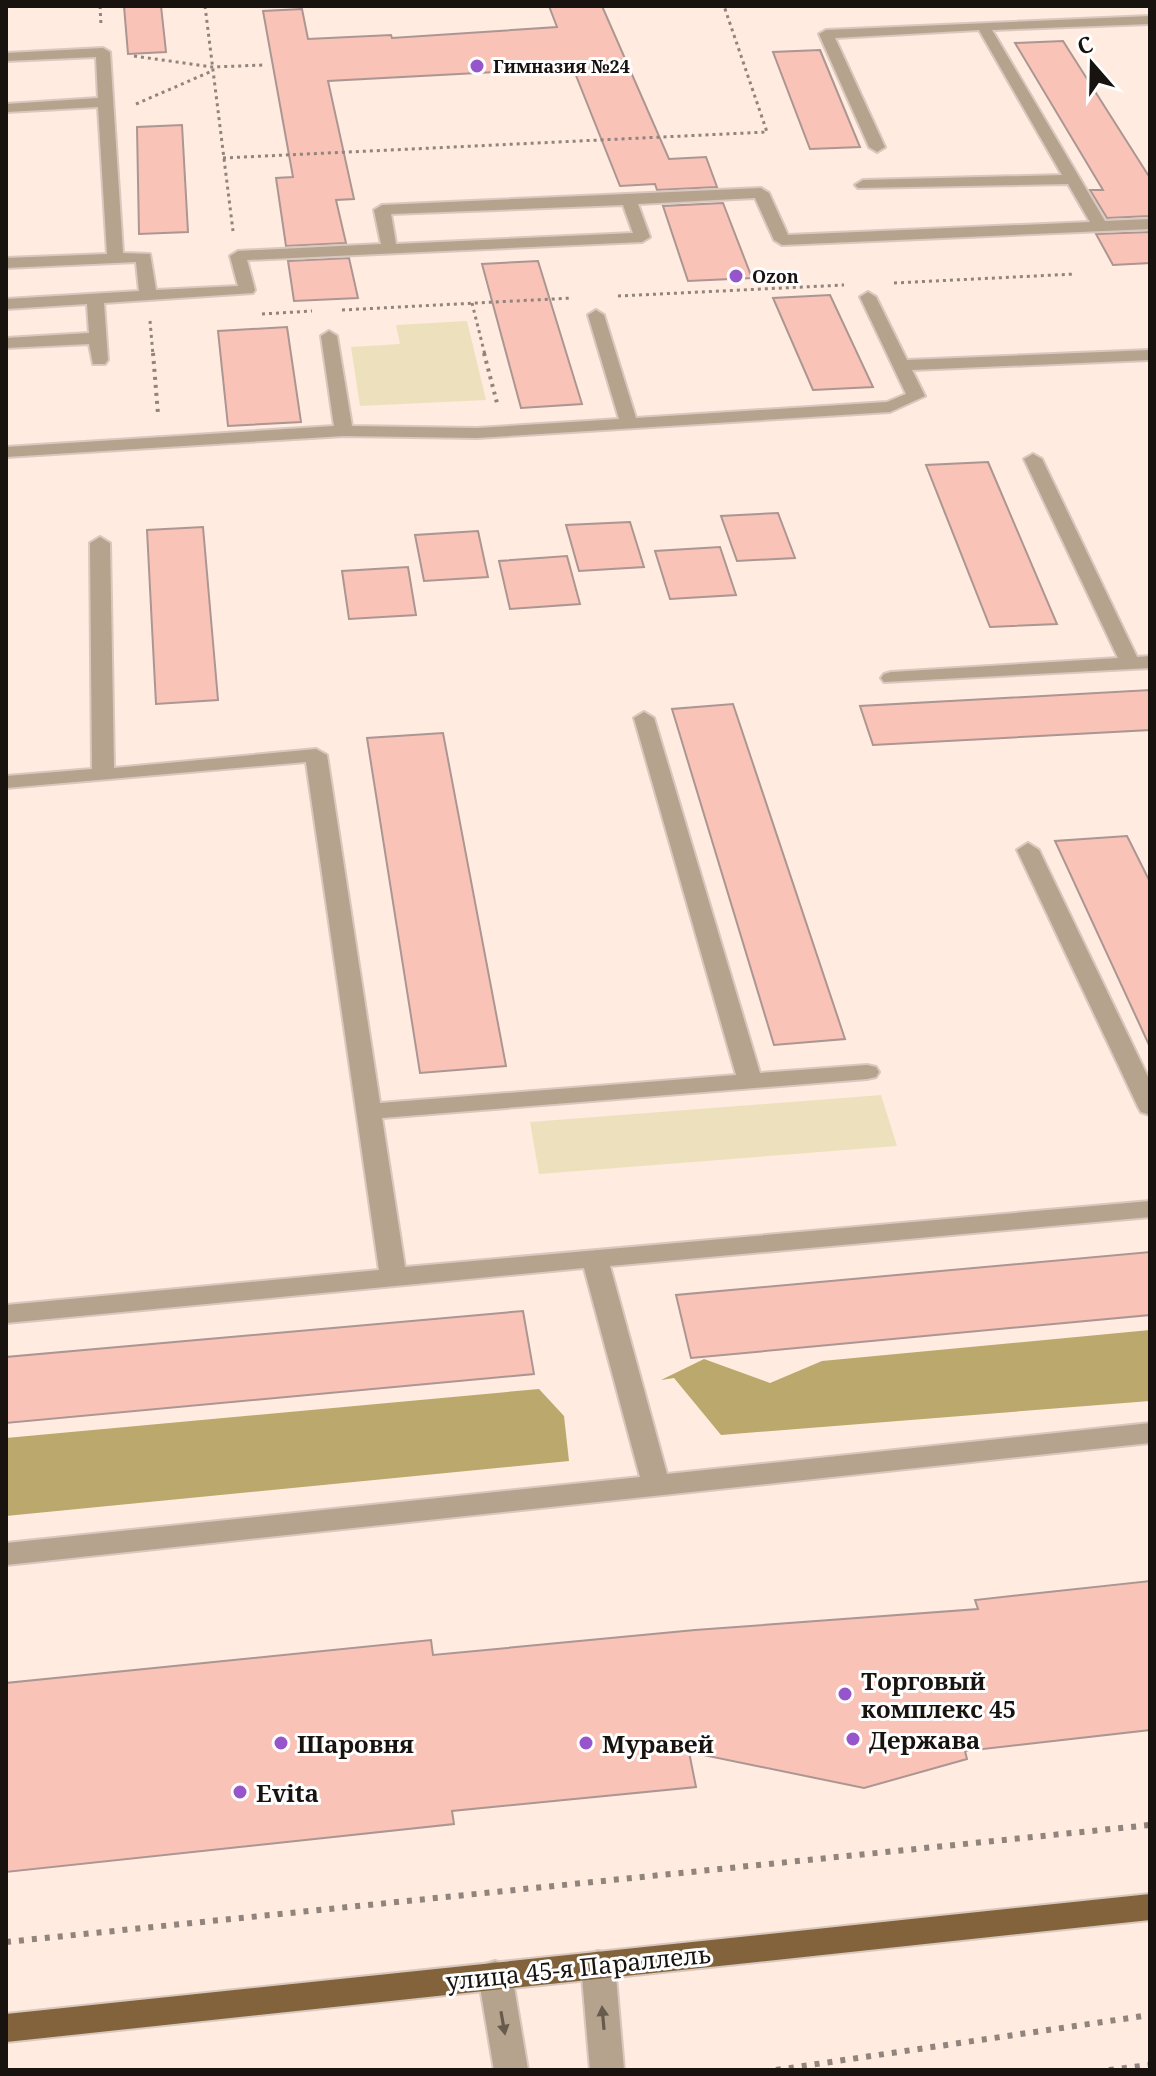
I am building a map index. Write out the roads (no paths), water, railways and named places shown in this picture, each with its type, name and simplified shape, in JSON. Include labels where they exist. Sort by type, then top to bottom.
[{"type":"main road","name":"улица 45-я Параллель","points":[[6,2028],[1150,1907]]},
{"type":"street","points":[[877,147],[826,34],[1150,20]]},
{"type":"street","points":[[983,26],[1100,226]]},
{"type":"street","points":[[6,57],[103,52],[115,257]]},
{"type":"street","points":[[6,108],[106,110]]},
{"type":"street","points":[[863,185],[1072,179]]},
{"type":"street","points":[[389,247],[382,210],[761,193],[782,240],[1150,224]]},
{"type":"street","points":[[6,304],[247,290],[238,256],[642,237],[629,200]]},
{"type":"street","points":[[6,263],[144,257],[148,296]]},
{"type":"street","points":[[6,452],[344,431],[477,433],[890,407],[916,396],[868,297]]},
{"type":"street","points":[[95,299],[99,360]]},
{"type":"street","points":[[596,315],[629,423]]},
{"type":"street","points":[[329,336],[344,431]]},
{"type":"street","points":[[6,343],[97,338]]},
{"type":"street","points":[[902,365],[1150,355]]},
{"type":"street","points":[[891,678],[1140,662],[1033,459]]},
{"type":"street","points":[[100,543],[103,775]]},
{"type":"street","points":[[644,718],[750,1081]]},
{"type":"street","points":[[6,782],[316,755],[393,1277]]},
{"type":"street","points":[[1028,850],[1150,1107]]},
{"type":"street","points":[[369,1111],[867,1072]]},
{"type":"street","points":[[6,1314],[1150,1209]]},
{"type":"street","points":[[595,1259],[656,1485]]},
{"type":"street","points":[[6,1554],[1150,1433]]},
{"type":"street","points":[[598,1965],[607,2070]]},
{"type":"street","points":[[495,1975],[511,2070]]},
{"type":"place","name":"Гимназия №24","points":[[477,66]]},
{"type":"place","name":"Ozon","points":[[736,276]]},
{"type":"place","name":"Торговый комплекс 45","points":[[845,1694]]},
{"type":"place","name":"Держава","points":[[853,1739]]},
{"type":"place","name":"Шаровня","points":[[281,1743]]},
{"type":"place","name":"Муравей","points":[[586,1743]]},
{"type":"place","name":"Evita","points":[[240,1792]]}]
